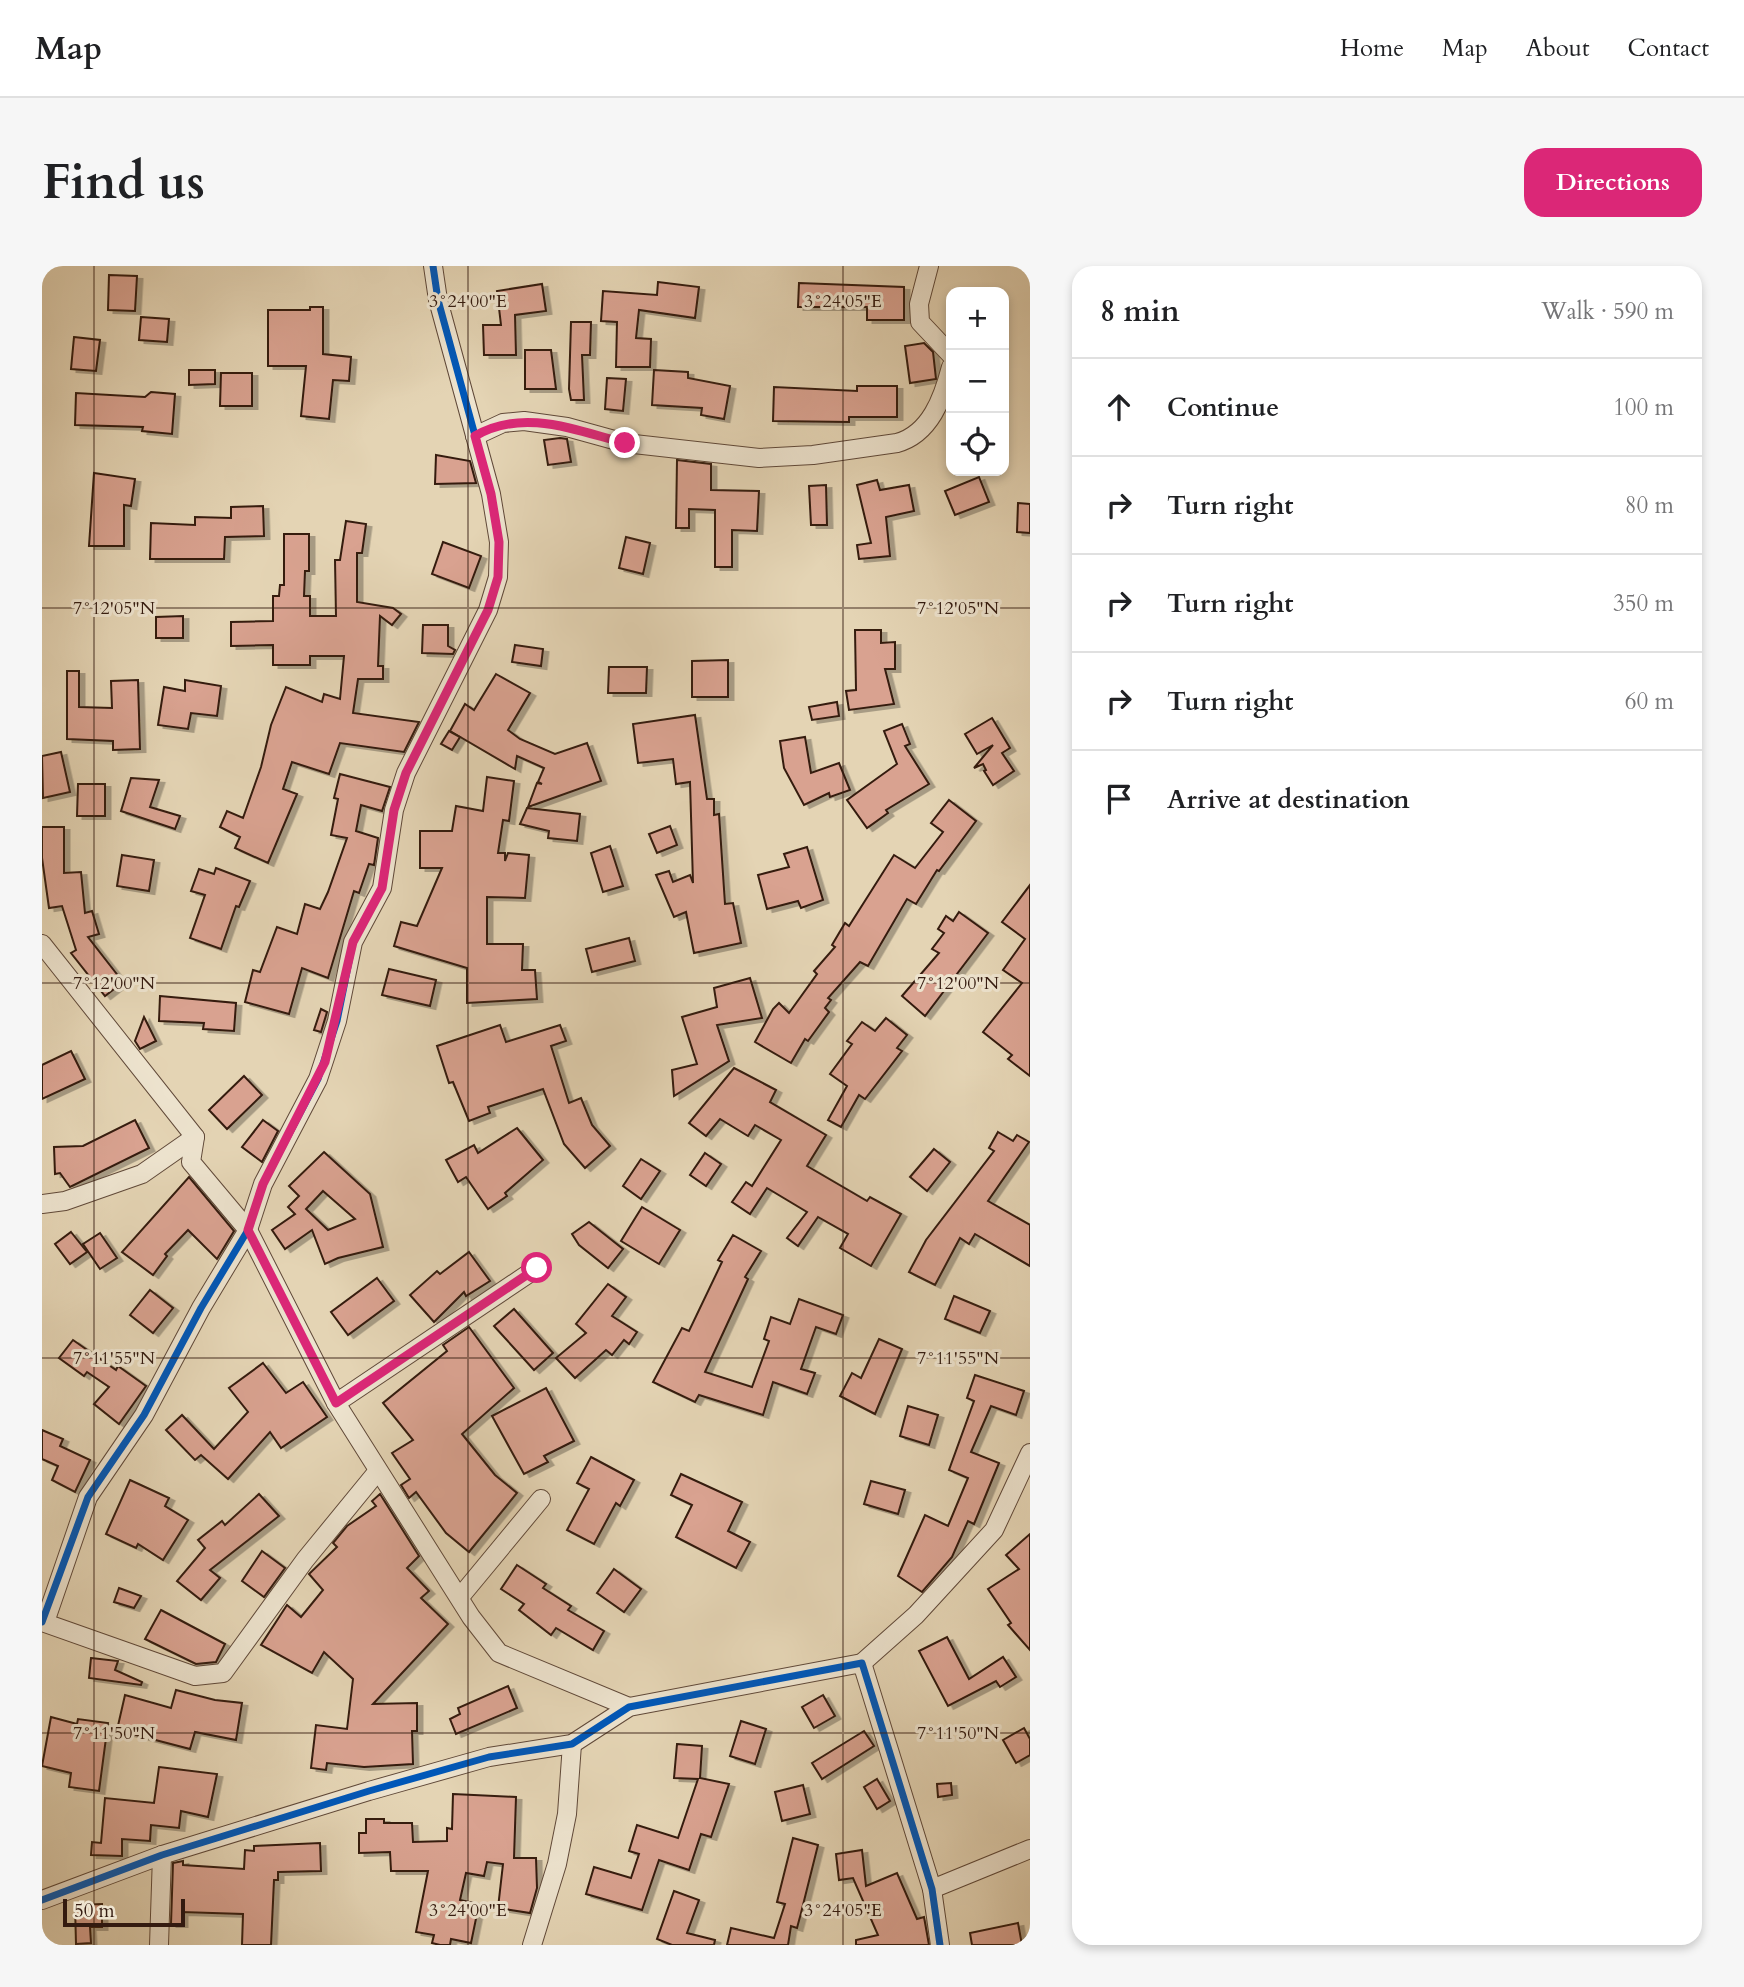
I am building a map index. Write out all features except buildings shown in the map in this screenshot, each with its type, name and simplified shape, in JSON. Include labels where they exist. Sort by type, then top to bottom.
[{"type":"street","points":[[377,1472],[250,1632],[223,1673],[195,1676],[43,1622],[88,1497],[144,1415],[201,1308],[248,1230],[263,1184],[325,1062],[353,942],[382,888],[394,810],[406,773],[488,610],[498,577],[499,542],[491,494],[438,300],[433,266]]},
{"type":"street","points":[[929,266],[919,304],[920,322],[946,350]]},
{"type":"street","points":[[475,436],[503,423],[524,421],[567,427],[625,443],[759,458],[813,455],[909,440],[923,429],[946,387]]},
{"type":"street","points":[[42,944],[195,1137],[191,1162],[248,1230],[336,1403],[377,1472],[471,1617],[499,1653],[629,1707]]},
{"type":"street","points":[[42,1204],[65,1201],[142,1174],[195,1137]]},
{"type":"street","points":[[336,1403],[537,1268]]},
{"type":"street","points":[[42,1900],[162,1855],[489,1757],[572,1744],[629,1707],[862,1663],[916,1615],[994,1530],[1030,1453]]},
{"type":"street","points":[[460,1597],[541,1499]]},
{"type":"street","points":[[862,1663],[932,1889],[940,1945]]},
{"type":"street","points":[[532,1945],[557,1864],[567,1814],[572,1744]]},
{"type":"street","points":[[932,1889],[1030,1849]]},
{"type":"street","points":[[159,1945],[162,1855]]},
{"type":"cycle path","points":[[42,1622],[88,1497],[144,1415],[201,1308],[248,1230],[263,1184],[318,1079],[337,1021],[353,942],[382,888],[394,810],[406,773],[488,610],[498,577],[499,542],[491,494],[438,300],[433,266]]},
{"type":"cycle path","points":[[42,1900],[162,1855],[369,1791],[489,1757],[572,1744],[629,1707],[862,1663],[932,1889],[940,1945]]},
{"type":"route","points":[[537,1268],[336,1403],[248,1230],[263,1184],[325,1062],[337,1021],[353,942],[382,888],[394,810],[406,773],[488,610],[498,577],[499,542],[491,494],[475,436],[503,423],[524,421],[567,427],[625,443]]}]
